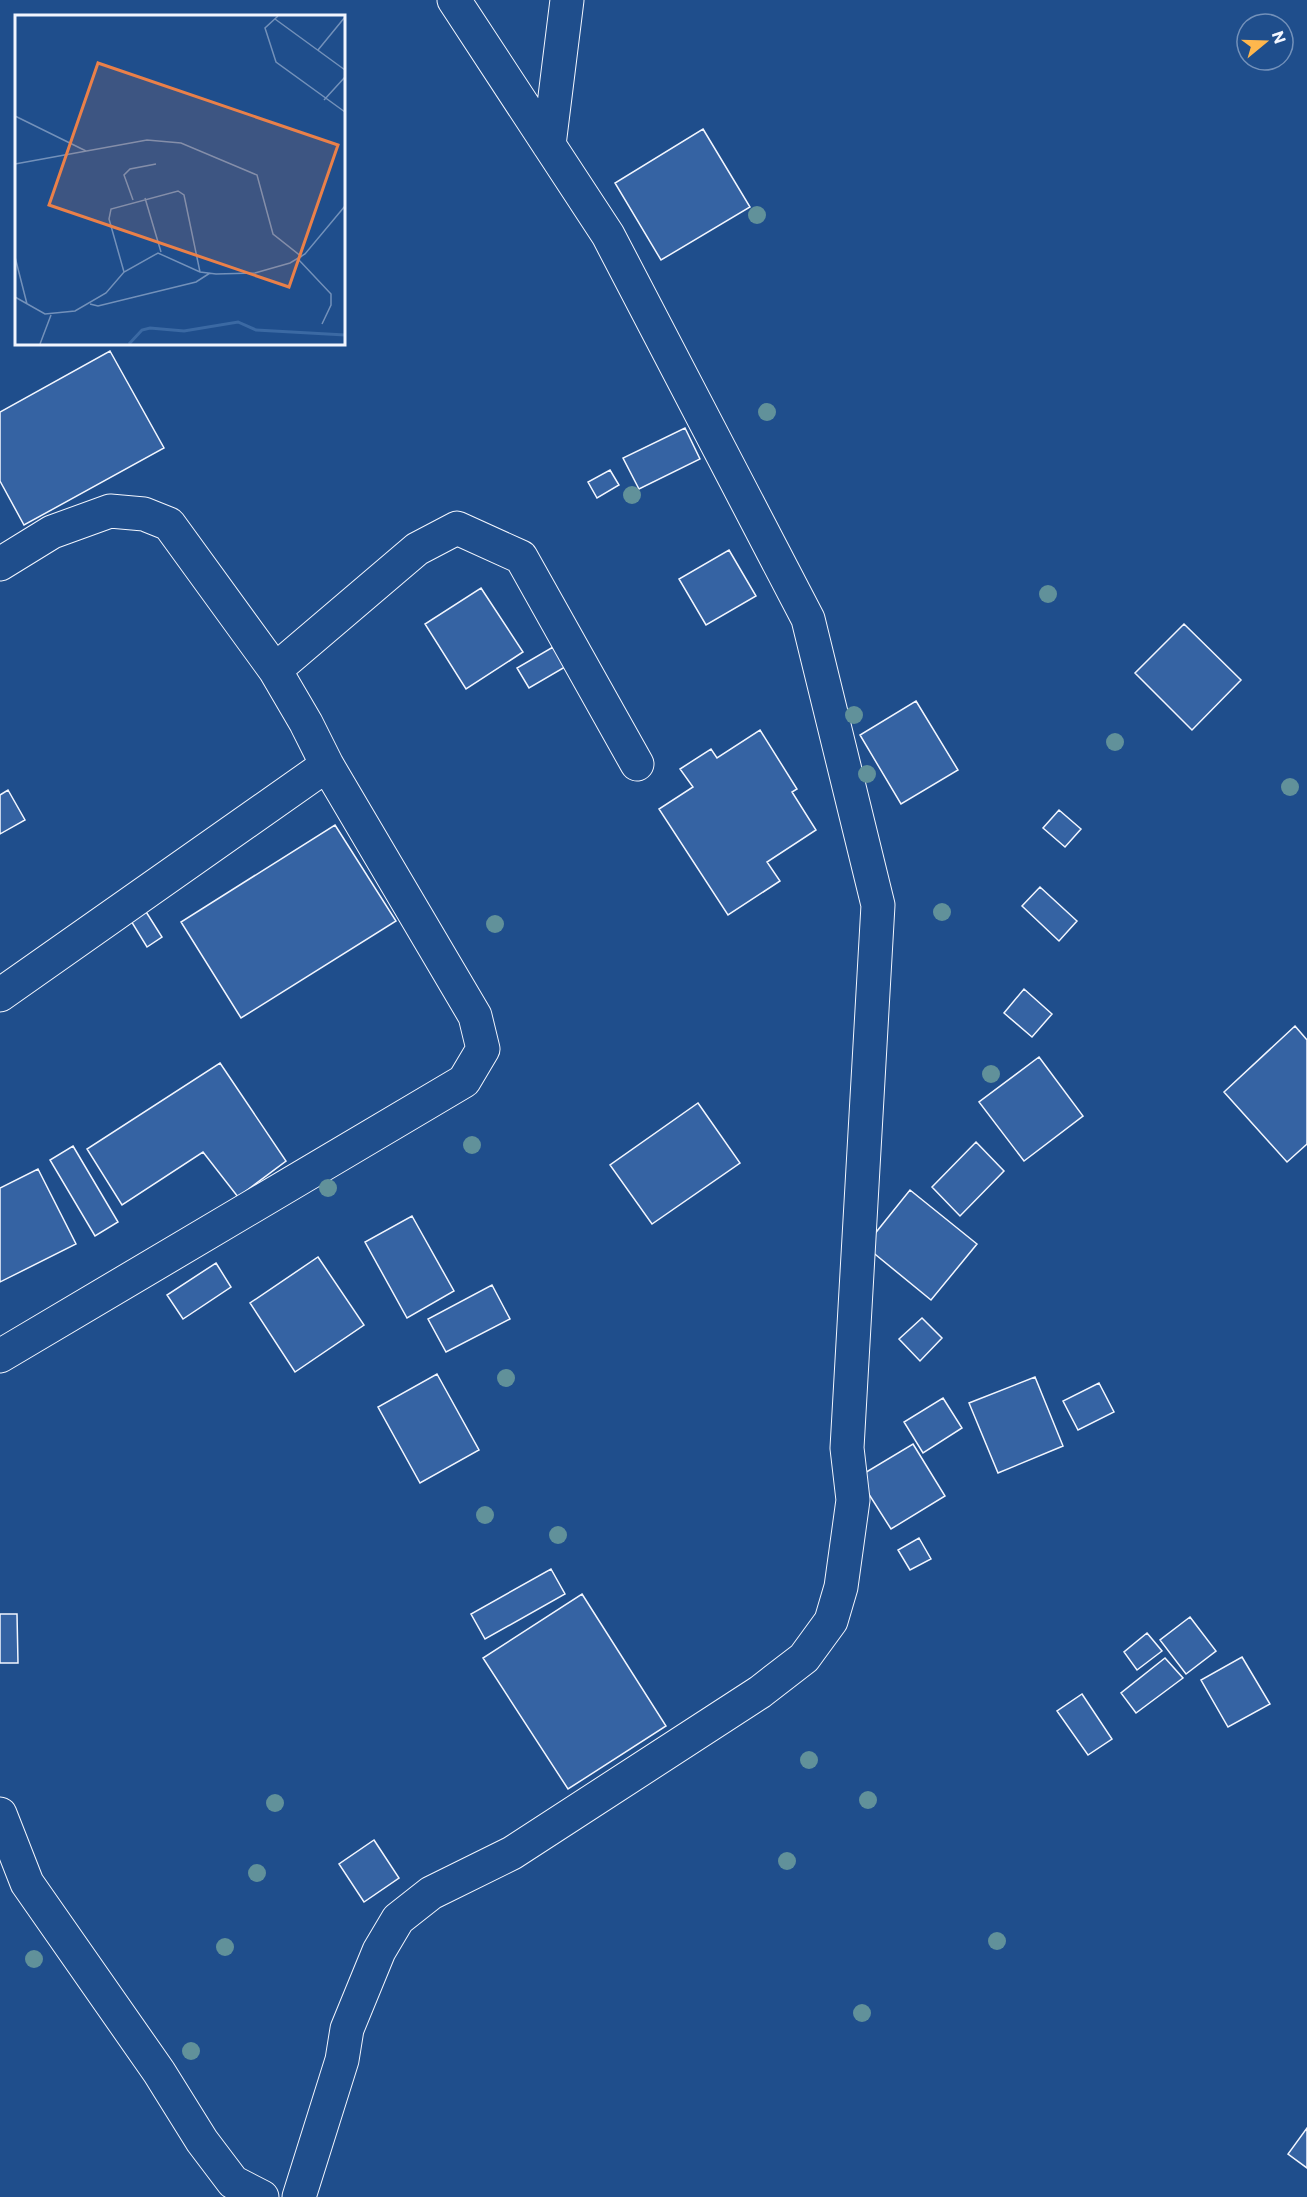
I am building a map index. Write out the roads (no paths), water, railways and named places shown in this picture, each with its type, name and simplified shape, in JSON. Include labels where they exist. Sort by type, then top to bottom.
[{"type":"street","points":[[299,2197],[342,2060],[347,2029],[380,1951],[398,1919],[431,1893],[512,1853],[760,1692],[804,1658],[831,1621],[841,1587],[853,1500],[847,1448],[878,906],[808,619],[608,235],[454,0]]},
{"type":"street","points":[[549,145],[567,0]]},
{"type":"street","points":[[0,564],[52,532],[110,511],[144,514],[169,525],[275,670],[327,765],[475,1017],[483,1049],[464,1081],[0,1356]]},
{"type":"street","points":[[275,670],[417,549],[457,528],[520,557],[637,764]]},
{"type":"street","points":[[0,994],[327,765]]},
{"type":"street","points":[[0,1814],[27,1882],[232,2182],[257,2195]]}]
